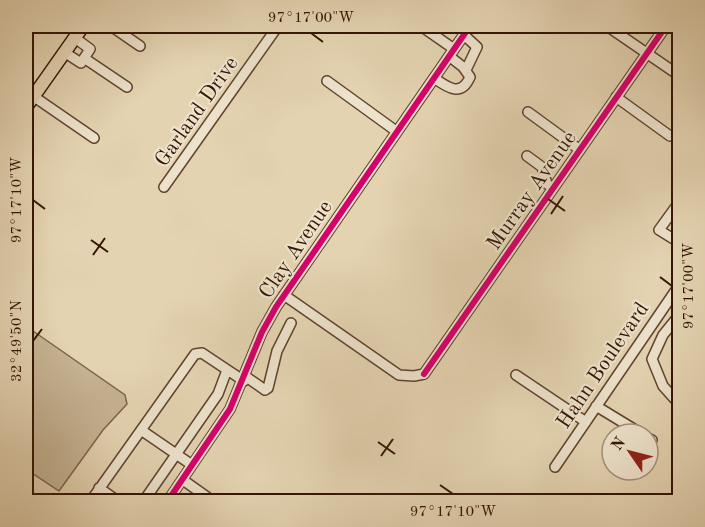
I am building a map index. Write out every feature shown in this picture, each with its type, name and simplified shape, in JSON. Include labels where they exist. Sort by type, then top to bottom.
[{"type":"main road","points":[[26,107],[83,26]]},
{"type":"street","points":[[111,26],[140,46]]},
{"type":"street","name":"Garland Drive","points":[[164,187],[278,26]]},
{"type":"street","points":[[421,26],[451,52],[470,77],[467,84],[458,90],[450,89],[434,78]]},
{"type":"street","name":"Clay Avenue","points":[[167,501],[230,409],[262,332],[284,295],[470,26]]},
{"type":"street","points":[[607,26],[680,76]]},
{"type":"street","name":"Murray Avenue","points":[[284,295],[399,375],[424,374],[666,26]]},
{"type":"street","points":[[464,34],[477,45],[478,49],[466,70]]},
{"type":"street","points":[[64,52],[81,63],[90,49],[75,38]]},
{"type":"street","points":[[84,58],[127,87]]},
{"type":"street","points":[[327,81],[396,131]]},
{"type":"street","points":[[33,96],[94,138]]},
{"type":"street","points":[[616,97],[670,136]]},
{"type":"street","points":[[528,112],[580,150]]},
{"type":"street","points":[[527,156],[542,167],[548,184],[553,188]]},
{"type":"street","points":[[680,201],[659,230],[680,243]]},
{"type":"street","name":"Hahn Boulevard","points":[[555,467],[680,284]]},
{"type":"street","points":[[680,314],[663,335],[652,359],[663,386],[680,405]]},
{"type":"street","points":[[90,501],[195,354],[202,353],[227,370],[265,390],[268,388],[277,351],[291,323]]},
{"type":"street","points":[[143,501],[218,394],[227,370]]},
{"type":"street","points":[[516,375],[586,422]]},
{"type":"street","points":[[596,406],[622,422]]},
{"type":"street","points":[[141,430],[192,465]]},
{"type":"street","points":[[183,480],[209,500]]},
{"type":"street","points":[[99,488],[119,501]]},
{"type":"shaded area","points":[[33,331],[125,395],[127,404],[103,430],[59,491],[26,469],[26,342]]},
{"type":"cycle path","points":[[167,502],[230,409],[262,332],[276,307],[470,26]]},
{"type":"cycle path","points":[[424,374],[666,26]]}]
